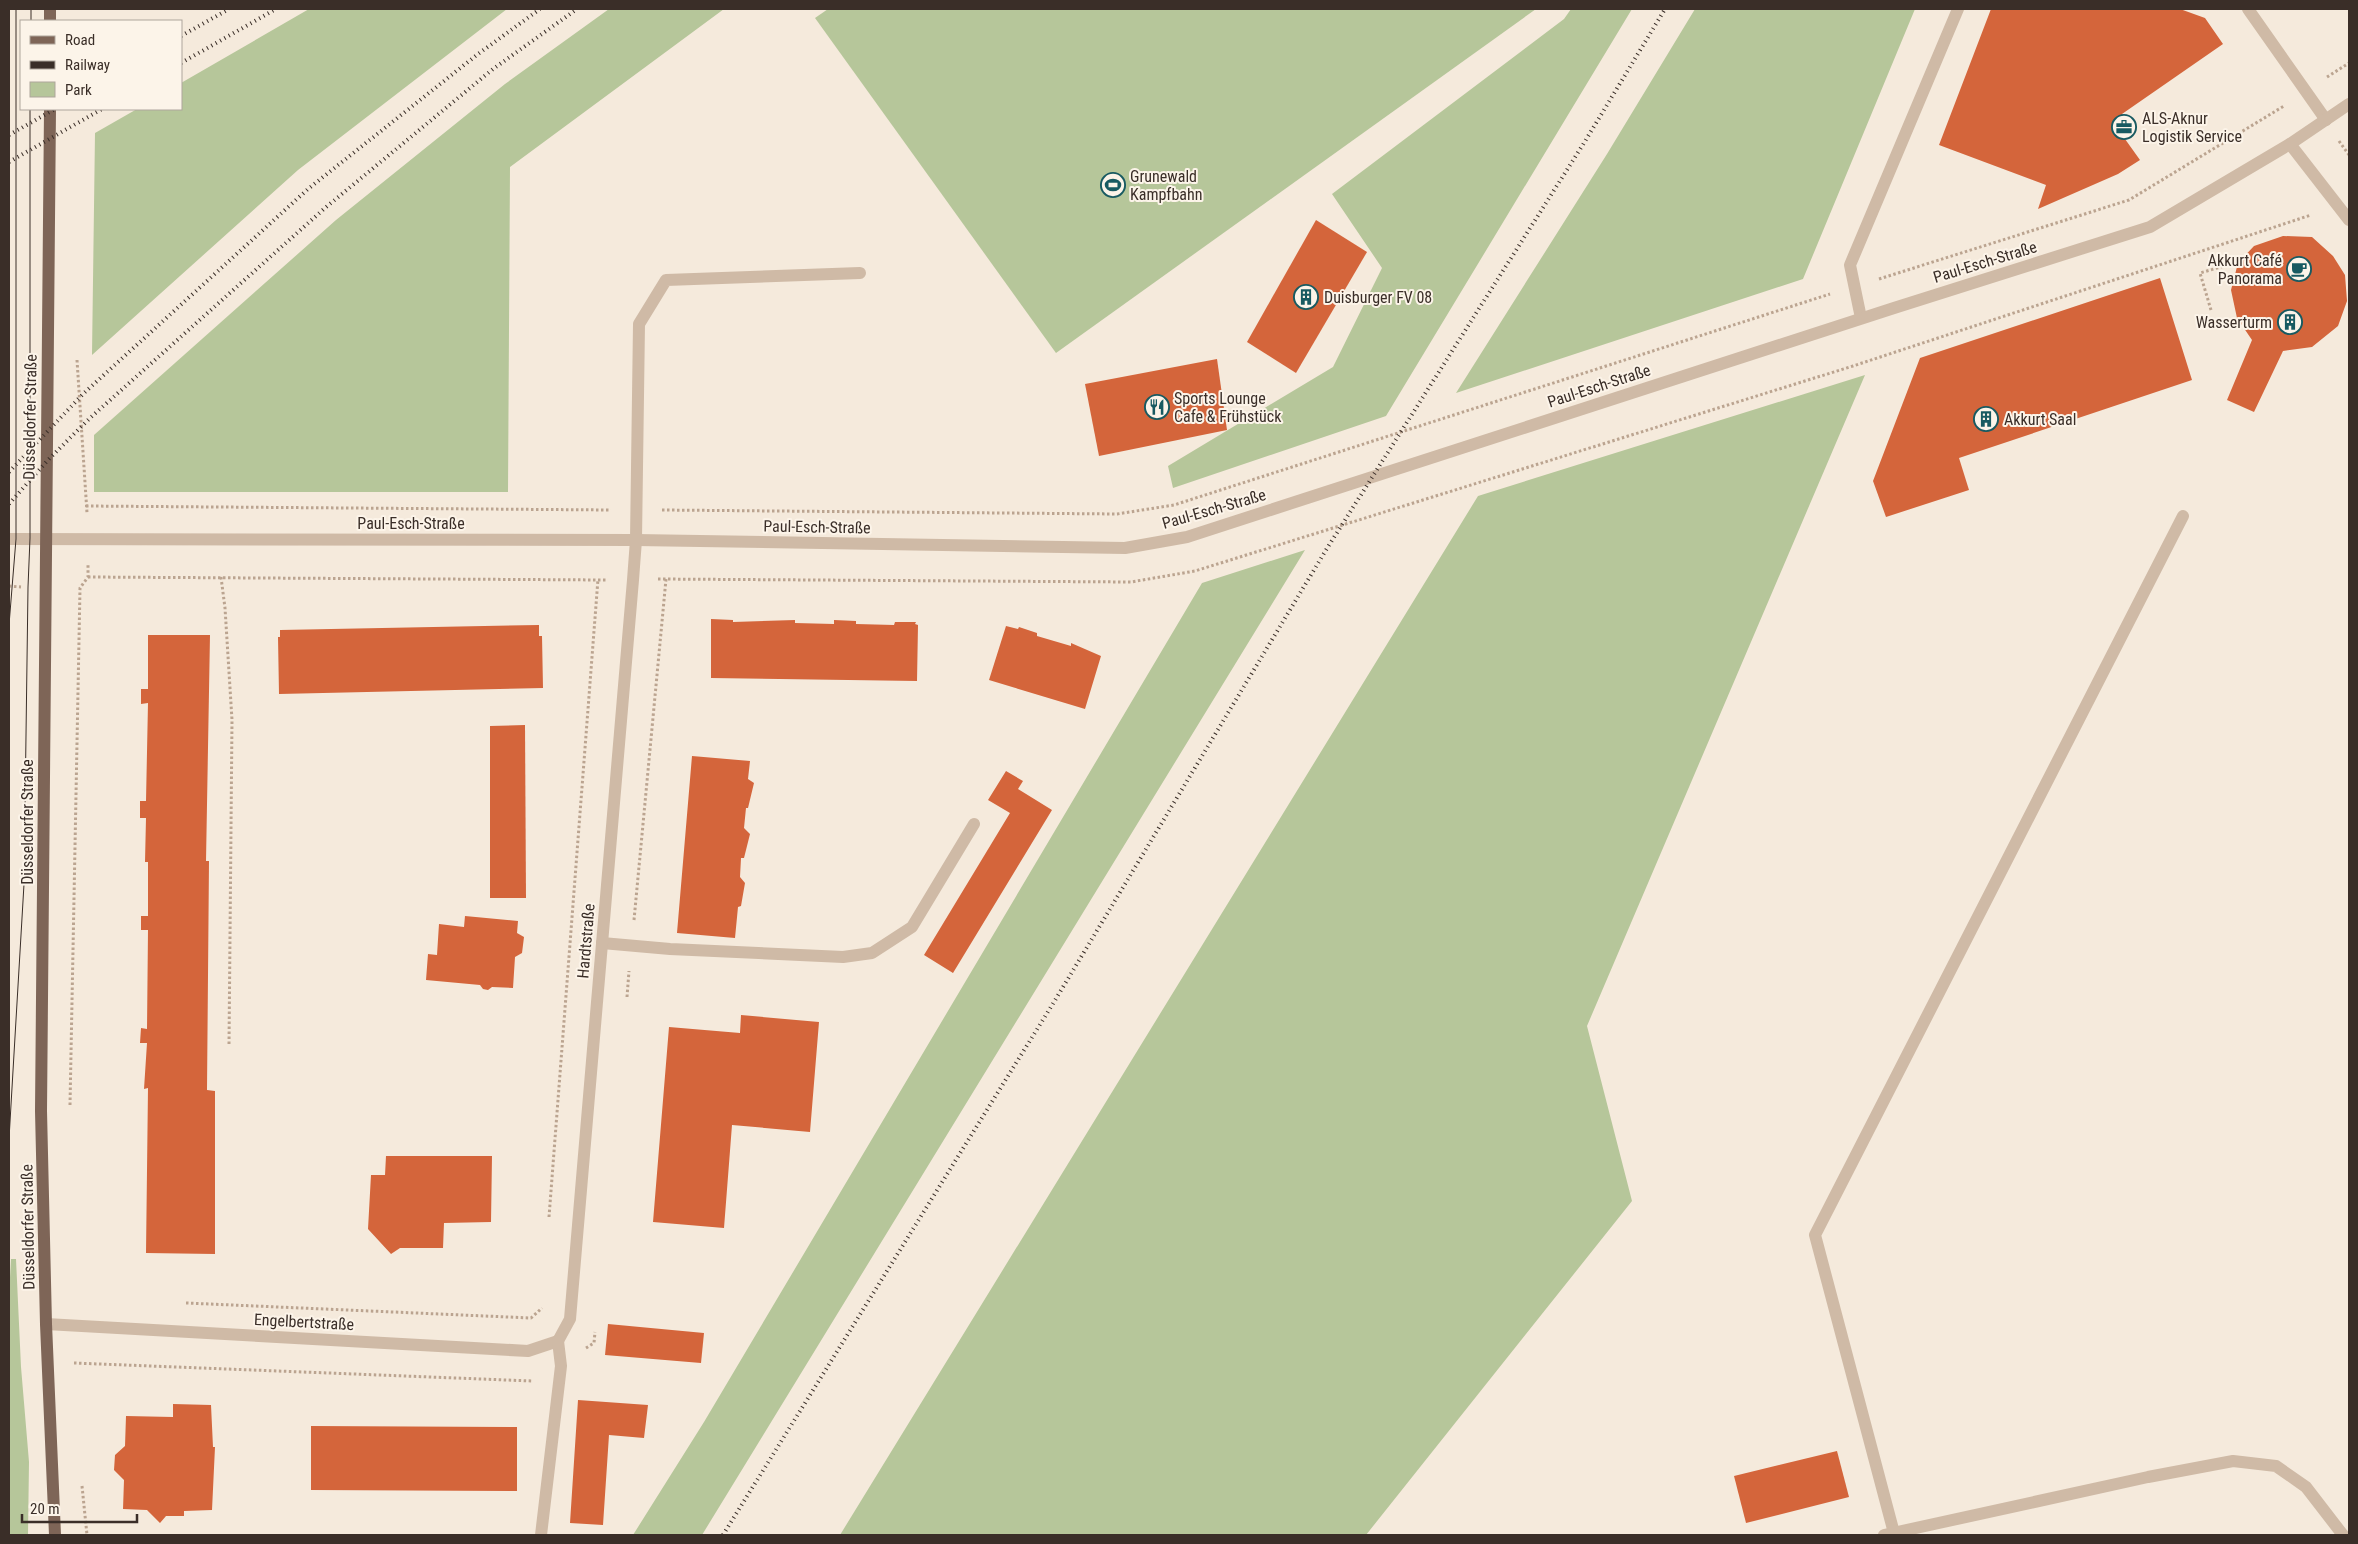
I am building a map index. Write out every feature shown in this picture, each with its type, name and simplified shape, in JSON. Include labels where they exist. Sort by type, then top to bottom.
[{"type":"main road","name":"Düsseldorfer Straße","points":[[50,110],[41,1111],[46,1324],[55,1535]]},
{"type":"street","points":[[1861,318],[1853,287],[1850,265],[1958,9]]},
{"type":"street","points":[[2248,9],[2326,120]]},
{"type":"street","name":"Paul-Esch-Straße","points":[[9,539],[88,537],[636,540],[1125,548],[1178,539],[1861,318],[2150,227],[2290,144],[2349,104]]},
{"type":"street","points":[[2290,144],[2349,220]]},
{"type":"street","name":"Hardtstraße","points":[[558,1341],[570,1319],[633,580],[636,540],[639,324],[666,280],[860,273]]},
{"type":"street","points":[[2183,516],[1815,1234],[1889,1534],[2148,1477],[2233,1461],[2276,1466],[2306,1487],[2344,1535]]},
{"type":"street","points":[[602,943],[632,944],[670,949],[843,957],[872,953],[912,927],[974,824]]},
{"type":"street","name":"Engelbertstraße","points":[[46,1324],[528,1351],[558,1341]]},
{"type":"street","points":[[541,1535],[561,1366],[558,1341]]},
{"type":"path","points":[[86,506],[1117,514],[1174,505],[2129,200],[2256,124],[2349,63]]},
{"type":"path","points":[[88,577],[1131,582],[1195,571],[1853,366],[2338,206]]},
{"type":"path","points":[[2211,310],[2200,273],[2231,264]]},
{"type":"path","points":[[70,1112],[80,588],[88,577],[88,537],[77,363]]},
{"type":"path","points":[[221,577],[225,608],[232,720],[230,1045]]},
{"type":"path","points":[[549,1220],[598,579]]},
{"type":"path","points":[[626,1003],[666,579]]},
{"type":"path","points":[[176,1302],[531,1318],[542,1309],[543,1299]]},
{"type":"path","points":[[69,1324],[71,1363],[537,1382],[594,1343],[596,1323]]},
{"type":"path","points":[[81,1478],[86,1535]]},
{"type":"green space","points":[[309,9],[507,9],[298,170],[92,355],[95,133],[135,110],[182,110],[182,82]]},
{"type":"green space","points":[[609,9],[724,9],[510,167],[508,492],[94,492],[94,435],[336,220],[505,84]]},
{"type":"green space","name":"Grunewald Kampfbahn","points":[[828,9],[1536,9],[1056,353],[815,18]]},
{"type":"green space","points":[[1571,9],[1632,9],[1386,416],[1173,488],[1168,466],[1333,367],[1382,268],[1332,194],[1564,19]]},
{"type":"green space","points":[[1695,9],[1915,9],[1803,279],[1456,393],[1607,154]]},
{"type":"green space","points":[[1865,375],[1587,1026],[1632,1201],[1366,1535],[840,1535],[1478,496]]},
{"type":"green space","points":[[1305,550],[702,1535],[633,1535],[704,1422],[1202,583]]},
{"type":"green space","points":[[11,1259],[16,1259],[21,1367],[29,1462],[28,1535],[9,1535],[9,1296]]},
{"type":"building","points":[[1991,9],[2180,9],[2205,18],[2223,44],[2122,114],[2134,132],[2125,139],[2140,160],[2118,174],[2038,209],[2046,185],[1939,145]]},
{"type":"building","name":"Duisburger FV 08","points":[[1316,220],[1367,252],[1296,373],[1247,342]]},
{"type":"building","name":"Wasserturm","points":[[2283,236],[2312,237],[2333,256],[2345,275],[2347,301],[2338,326],[2312,347],[2283,351],[2254,412],[2227,400],[2252,340],[2237,318],[2231,290],[2238,263],[2254,246]]},
{"type":"building","name":"Akkurt Saal","points":[[2160,278],[2192,380],[1959,458],[1969,490],[1886,517],[1873,481],[1920,358]]},
{"type":"building","name":"Sports Lounge Cafe & Frühstück","points":[[1217,359],[1227,430],[1099,456],[1085,384]]},
{"type":"building","points":[[711,619],[733,620],[733,622],[795,620],[795,623],[834,624],[834,620],[856,621],[856,624],[894,625],[895,622],[916,622],[915,624],[918,625],[917,681],[711,678]]},
{"type":"building","points":[[539,625],[539,636],[542,636],[543,688],[279,694],[278,637],[280,637],[280,630]]},
{"type":"building","points":[[1006,626],[1018,629],[1019,627],[1037,633],[1037,636],[1071,646],[1071,643],[1101,656],[1085,709],[989,680]]},
{"type":"building","points":[[148,635],[210,635],[206,861],[209,861],[207,1090],[215,1091],[215,1254],[146,1253],[148,1088],[144,1089],[147,1043],[140,1043],[141,1028],[147,1029],[148,930],[141,930],[141,916],[148,916],[148,862],[145,862],[146,818],[140,818],[140,801],[146,801],[148,703],[141,704],[141,689],[148,689]]},
{"type":"building","points":[[525,725],[526,898],[490,898],[490,726]]},
{"type":"building","points":[[692,756],[750,761],[748,779],[754,783],[748,808],[746,808],[744,828],[750,834],[744,858],[741,858],[740,877],[745,883],[741,906],[738,907],[735,938],[677,933]]},
{"type":"building","points":[[1006,771],[1023,781],[1018,789],[1052,810],[953,973],[924,955],[1010,813],[988,800]]},
{"type":"building","points":[[465,916],[518,921],[517,933],[524,937],[522,953],[515,957],[513,988],[492,987],[488,990],[483,989],[480,985],[426,980],[428,954],[437,955],[439,924],[464,927]]},
{"type":"building","points":[[741,1015],[819,1022],[810,1132],[732,1125],[724,1228],[653,1222],[669,1027],[740,1033]]},
{"type":"building","points":[[386,1156],[492,1156],[491,1222],[444,1223],[443,1248],[400,1248],[391,1254],[368,1229],[371,1175],[385,1175]]},
{"type":"building","points":[[608,1324],[704,1333],[701,1363],[605,1355]]},
{"type":"building","points":[[578,1400],[648,1405],[644,1438],[609,1435],[603,1525],[570,1523]]},
{"type":"building","points":[[173,1404],[211,1405],[213,1447],[215,1447],[212,1510],[184,1511],[184,1516],[166,1516],[160,1523],[147,1510],[123,1509],[124,1480],[114,1470],[115,1455],[125,1446],[126,1416],[173,1417]]},
{"type":"building","points":[[311,1426],[517,1427],[517,1491],[311,1490]]},
{"type":"building","points":[[1837,1451],[1849,1497],[1746,1523],[1734,1476]]},
{"type":"tram line","points":[[9,625],[16,539],[16,9]]},
{"type":"tram line","points":[[31,9],[31,20]]},
{"type":"tram line","points":[[9,1139],[24,884],[30,538],[30,110]]},
{"type":"railway","points":[[182,35],[229,9]]},
{"type":"railway","points":[[182,62],[276,9]]},
{"type":"railway","points":[[9,472],[84,393],[308,189],[478,54],[540,9]]},
{"type":"railway","points":[[9,504],[48,460],[90,418],[325,208],[493,69],[577,9]]},
{"type":"railway","points":[[723,1535],[1054,1002],[1326,550],[1584,143],[1665,9]]},
{"type":"railway","points":[[9,135],[53,110]]},
{"type":"railway","points":[[9,162],[100,110]]},
{"type":"place","name":"ALS-Aknur Logistik Service","points":[[2124,127]]},
{"type":"place","name":"Grunewald Kampfbahn","points":[[1113,185]]},
{"type":"place","name":"Akkurt Café Panorama","points":[[2299,269]]},
{"type":"place","name":"Duisburger FV 08","points":[[1306,297]]},
{"type":"place","name":"Wasserturm","points":[[2290,322]]},
{"type":"place","name":"Sports Lounge Cafe & Frühstück","points":[[1157,407]]},
{"type":"place","name":"Akkurt Saal","points":[[1986,419]]}]
